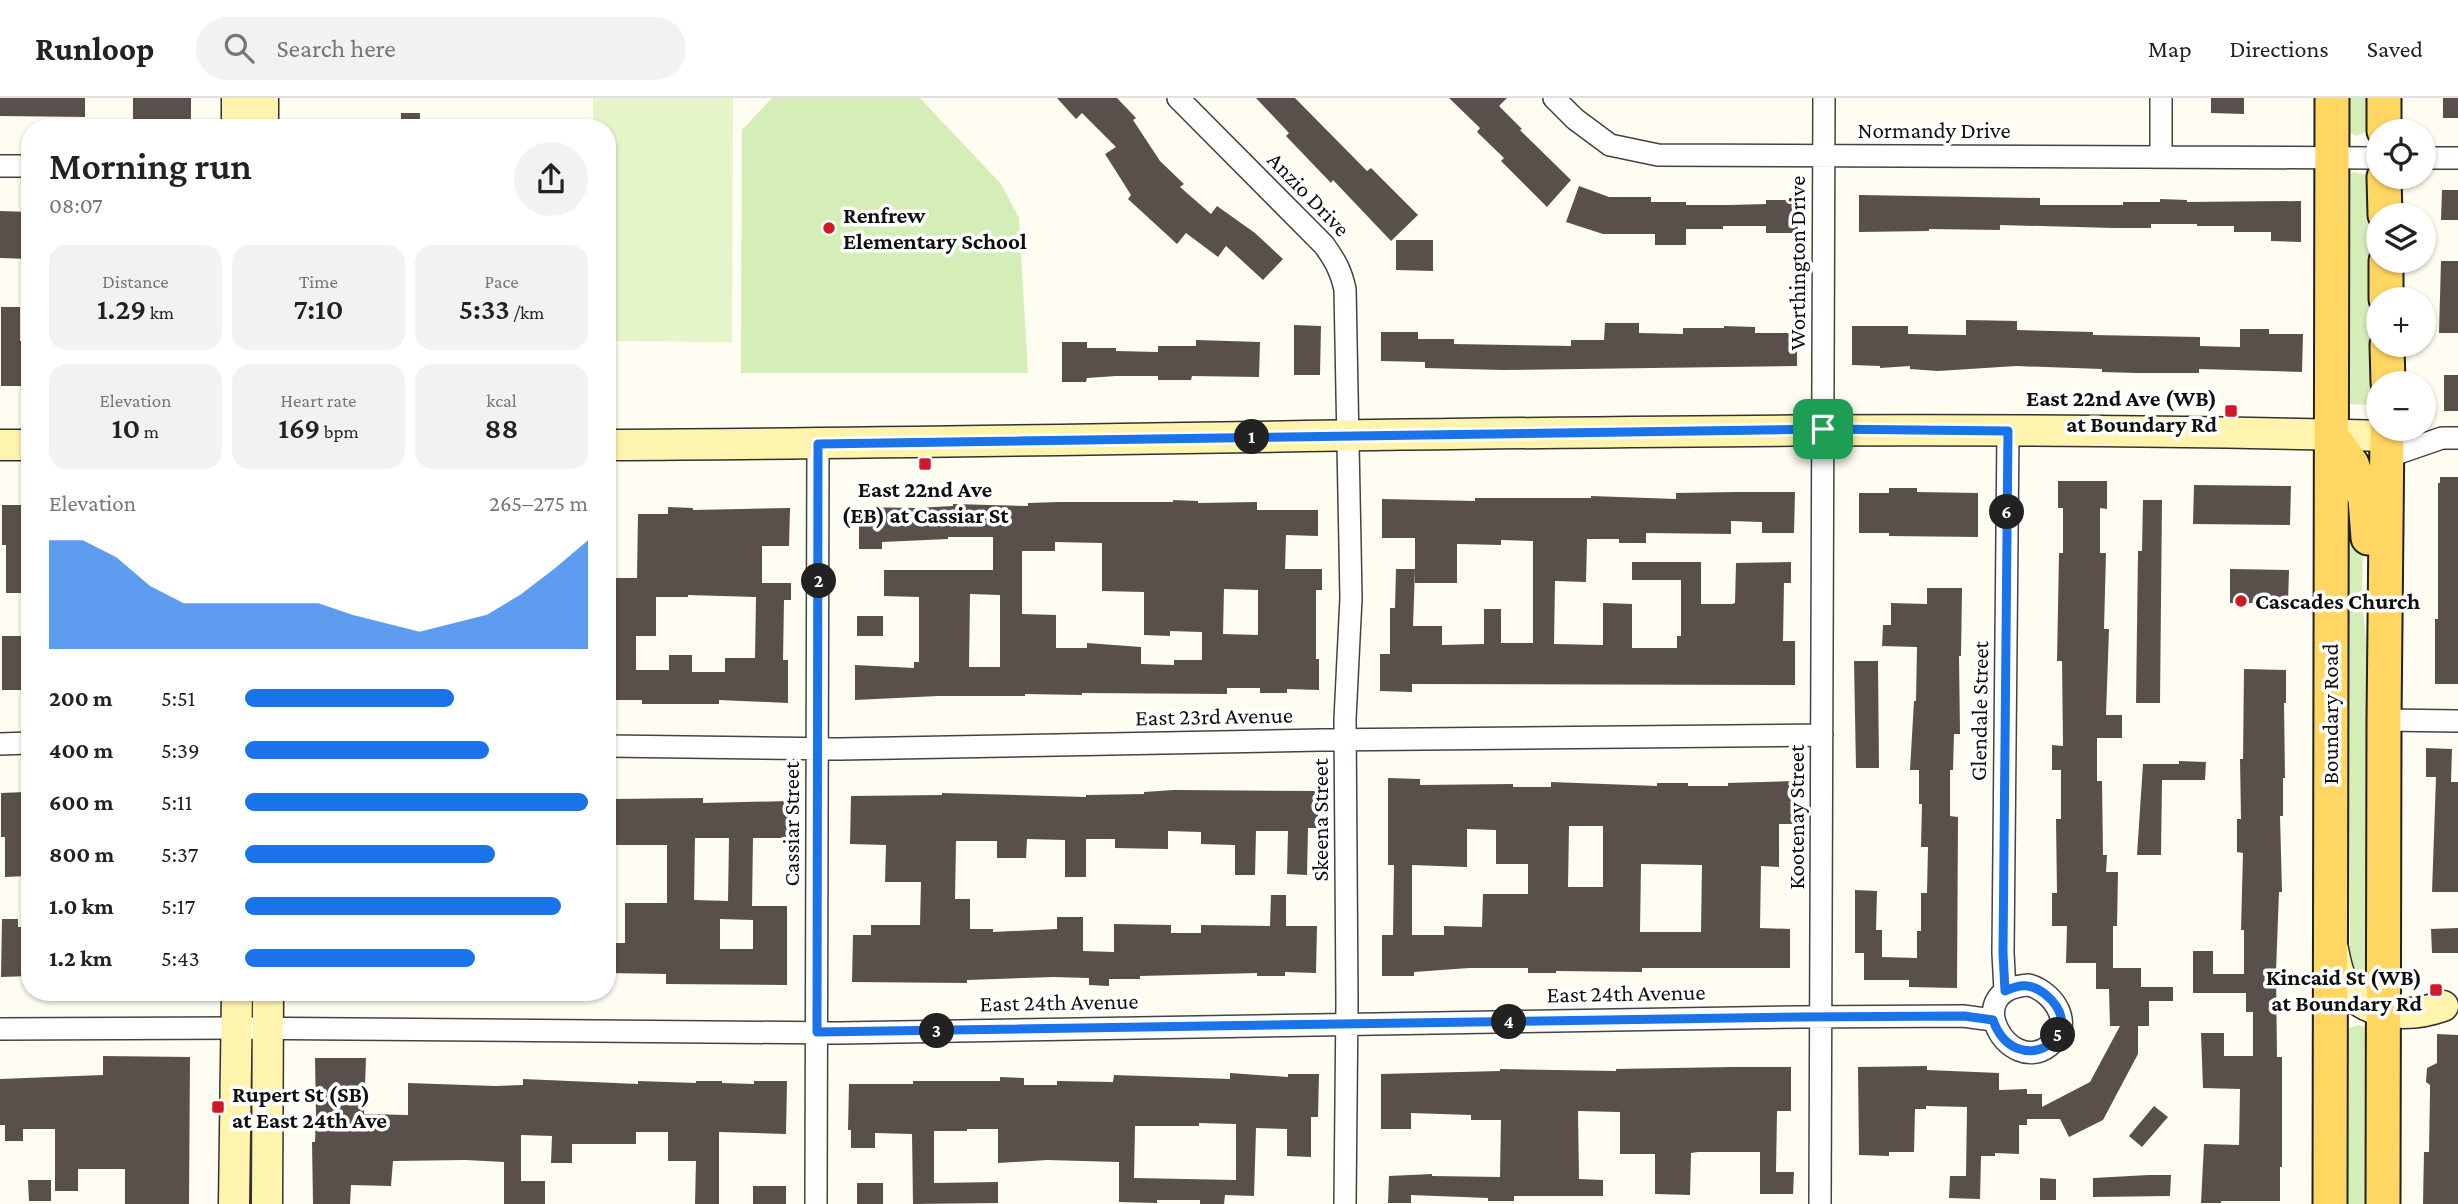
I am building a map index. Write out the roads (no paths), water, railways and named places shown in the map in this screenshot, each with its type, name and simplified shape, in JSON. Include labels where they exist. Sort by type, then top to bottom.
[{"type":"main road","name":"Boundary Road","points":[[2330,1204],[2332,98]]},
{"type":"main road","points":[[2384,98],[2384,119]]},
{"type":"main road","points":[[2331,435],[2352,464],[2365,499],[2369,551],[2368,611],[2384,656]]},
{"type":"main road","points":[[2383,1204],[2387,441]]},
{"type":"street","points":[[237,98],[237,119]]},
{"type":"street","points":[[263,98],[263,119]]},
{"type":"street","name":"Anzio Drive","points":[[1178,98],[1336,260],[1345,289],[1348,435]]},
{"type":"street","name":"Normandy Drive","points":[[1554,98],[1575,119],[1610,145],[1658,155],[2366,158]]},
{"type":"street","name":"Worthington Drive","points":[[1823,429],[1824,98]]},
{"type":"street","points":[[2161,98],[2161,157]]},
{"type":"street","points":[[2436,158],[2458,158]]},
{"type":"street","points":[[0,166],[21,166]]},
{"type":"street","points":[[616,445],[1823,429],[2331,435],[2366,439]]},
{"type":"street","name":"Kootenay Street","points":[[1820,1204],[1823,429]]},
{"type":"street","name":"Glendale Street","points":[[2005,991],[2003,953],[2008,431]]},
{"type":"street","name":"Skeena Street","points":[[1345,1204],[1346,739],[1351,598],[1348,435]]},
{"type":"street","name":"Cassiar Street","points":[[816,1204],[818,444]]},
{"type":"street","points":[[0,445],[21,445]]},
{"type":"street","points":[[2384,720],[2458,721]]},
{"type":"street","name":"East 23rd Avenue","points":[[616,746],[818,748],[1346,739],[1822,735]]},
{"type":"street","points":[[0,744],[21,744]]},
{"type":"street","points":[[2330,935],[2342,982],[2365,1005],[2384,1012],[2426,1013],[2451,1007]]},
{"type":"street","points":[[2384,969],[2409,997],[2451,1007]]},
{"type":"street","points":[[2029,985],[2056,1003],[2061,1014],[2061,1027],[2057,1038],[2048,1047],[2036,1052],[2024,1051],[2013,1046],[1997,1032],[1993,1009],[2005,991],[2016,986],[2029,985]]},
{"type":"street","points":[[234,1204],[237,1001]]},
{"type":"street","points":[[267,1204],[268,1001]]},
{"type":"street","name":"East 24th Avenue","points":[[0,1029],[817,1032],[1821,1017],[1964,1016],[1993,1020]]},
{"type":"place","name":"Renfrew Elementary School","points":[[829,228]]},
{"type":"place","name":"East 22nd Ave (WB) at Boundary Rd","points":[[2231,411]]},
{"type":"place","name":"East 22nd Ave (EB) at Cassiar St","points":[[925,464]]},
{"type":"place","name":"Cascades Church","points":[[2241,601]]},
{"type":"place","name":"Kincaid St (WB) at Boundary Rd","points":[[2436,990]]},
{"type":"place","name":"Rupert St (SB) at East 24th Ave","points":[[218,1107]]}]
